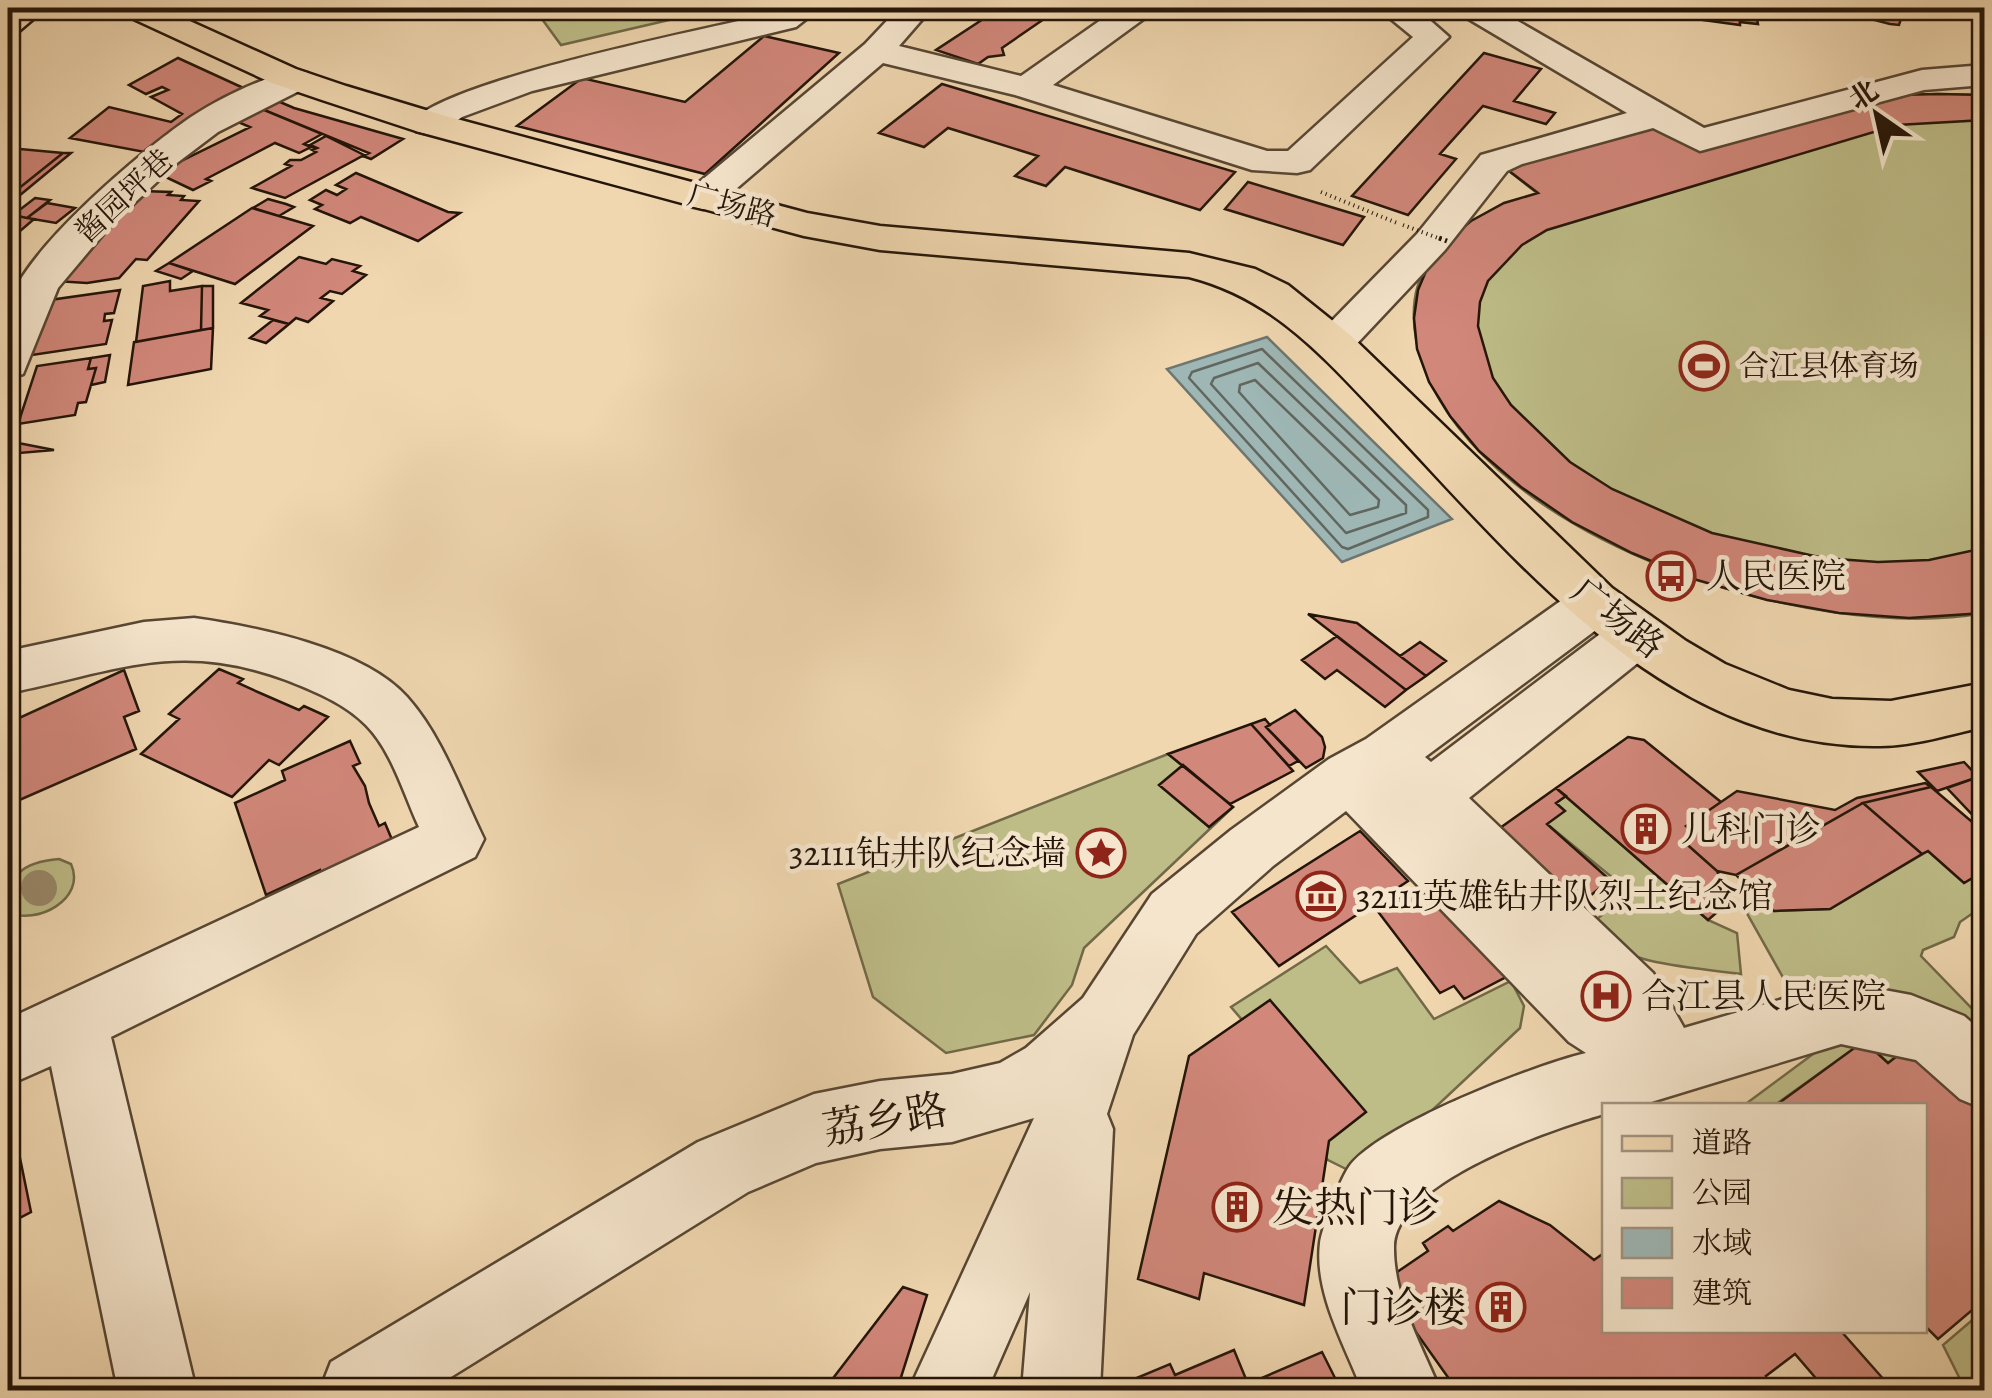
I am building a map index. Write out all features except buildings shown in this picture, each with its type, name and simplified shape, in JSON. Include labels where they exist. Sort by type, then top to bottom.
[{"type":"main road","points":[[8,24],[30,8]]},
{"type":"main road","name":"广场路","points":[[136,8],[295,80],[430,123],[746,210],[880,238],[1189,265],[1242,278],[1273,294],[1334,343],[1430,444],[1614,620],[1675,664],[1744,698],[1833,722],[1882,724],[1984,705]]},
{"type":"street","points":[[430,123],[450,110],[520,84],[785,20],[804,8]]},
{"type":"street","points":[[746,210],[795,166],[894,55],[916,8]]},
{"type":"street","points":[[1028,88],[1138,8]]},
{"type":"street","points":[[894,55],[1028,88],[1226,152],[1265,162],[1297,162],[1433,37],[1402,12],[1387,8]]},
{"type":"street","points":[[1474,8],[1700,140],[1922,80],[1984,75]]},
{"type":"street","points":[[704,198],[894,55]]},
{"type":"street","name":"酱园坪巷","points":[[8,364],[43,278],[82,231],[182,140],[227,111],[295,80]]},
{"type":"street","points":[[1334,343],[1431,242],[1494,163],[1657,116]]},
{"type":"street","name":"荔乡路","points":[[359,1390],[723,1168],[814,1129],[880,1115],[952,1108],[1012,1094],[1050,1071],[1106,1020],[1174,914],[1252,848],[1388,776],[1614,620]]},
{"type":"street","points":[[8,672],[144,642],[194,638],[254,647],[342,679],[386,710],[409,743],[454,840],[8,1053]]},
{"type":"street","points":[[1388,776],[1592,1020],[1668,1065]]},
{"type":"street","points":[[1388,776],[1630,994],[1668,1065]]},
{"type":"street","points":[[1401,1390],[1360,1287],[1358,1242],[1374,1192],[1404,1166],[1536,1099],[1668,1065],[1840,1013],[1911,1026],[1940,1038],[1984,1076]]},
{"type":"street","points":[[948,1390],[1080,1096],[1106,1020]]},
{"type":"street","points":[[74,1021],[157,1390]]},
{"type":"street","points":[[1061,1390],[1080,1096]]},
{"type":"path","points":[[1342,203],[1447,241]]},
{"type":"green space","points":[[593,8],[674,8],[682,17],[561,45],[542,19]]},
{"type":"green space","name":"合江县体育场","points":[[1898,95],[1984,95],[1984,613],[1914,619],[1834,612],[1749,595],[1665,567],[1585,530],[1515,484],[1460,429],[1424,367],[1415,329],[1415,301],[1429,264],[1537,193],[1500,164],[1697,147]]},
{"type":"green space","points":[[1168,754],[1233,807],[1084,948],[1072,985],[1034,1035],[946,1053],[873,997],[838,884]]},
{"type":"green space","points":[[1566,796],[1708,920],[1737,933],[1741,974],[1639,958],[1602,941],[1586,928],[1630,892],[1547,824],[1556,803]]},
{"type":"green space","points":[[1928,851],[1964,883],[1984,871],[1984,915],[1973,913],[1960,922],[1954,937],[1923,950],[1921,956],[1984,1021],[1984,1051],[1946,1018],[1894,994],[1785,981],[1744,908],[1758,896],[1774,911],[1830,909]]},
{"type":"green space","points":[[59,859],[71,864],[74,877],[65,898],[32,915],[8,912],[10,889],[19,873],[35,863]]},
{"type":"green space","points":[[1326,946],[1360,983],[1397,968],[1434,1019],[1511,981],[1524,1006],[1520,1028],[1377,1162],[1352,1172],[1328,1160],[1310,1139],[1329,1121],[1231,1007]]},
{"type":"green space","points":[[1843,1039],[1856,1040],[1882,1043],[1943,1063],[1936,1069],[1888,1063],[1864,1041],[1778,1103],[1747,1103],[1828,1043]]},
{"type":"green space","points":[[1984,1310],[1984,1390],[1965,1389],[1943,1345]]},
{"type":"water","points":[[1267,337],[1452,519],[1342,562],[1167,369]]},
{"type":"place","name":"合江县体育场","points":[[1704,366]]},
{"type":"place","name":"人民医院","points":[[1671,576]]},
{"type":"place","name":"儿科门诊","points":[[1646,829]]},
{"type":"place","name":"32111钻井队纪念墙","points":[[1101,853]]},
{"type":"place","name":"32111英雄钻井队烈士纪念馆","points":[[1321,896]]},
{"type":"place","name":"合江县人民医院","points":[[1606,996]]},
{"type":"place","name":"发热门诊","points":[[1237,1207]]},
{"type":"place","name":"门诊楼","points":[[1501,1307]]}]
